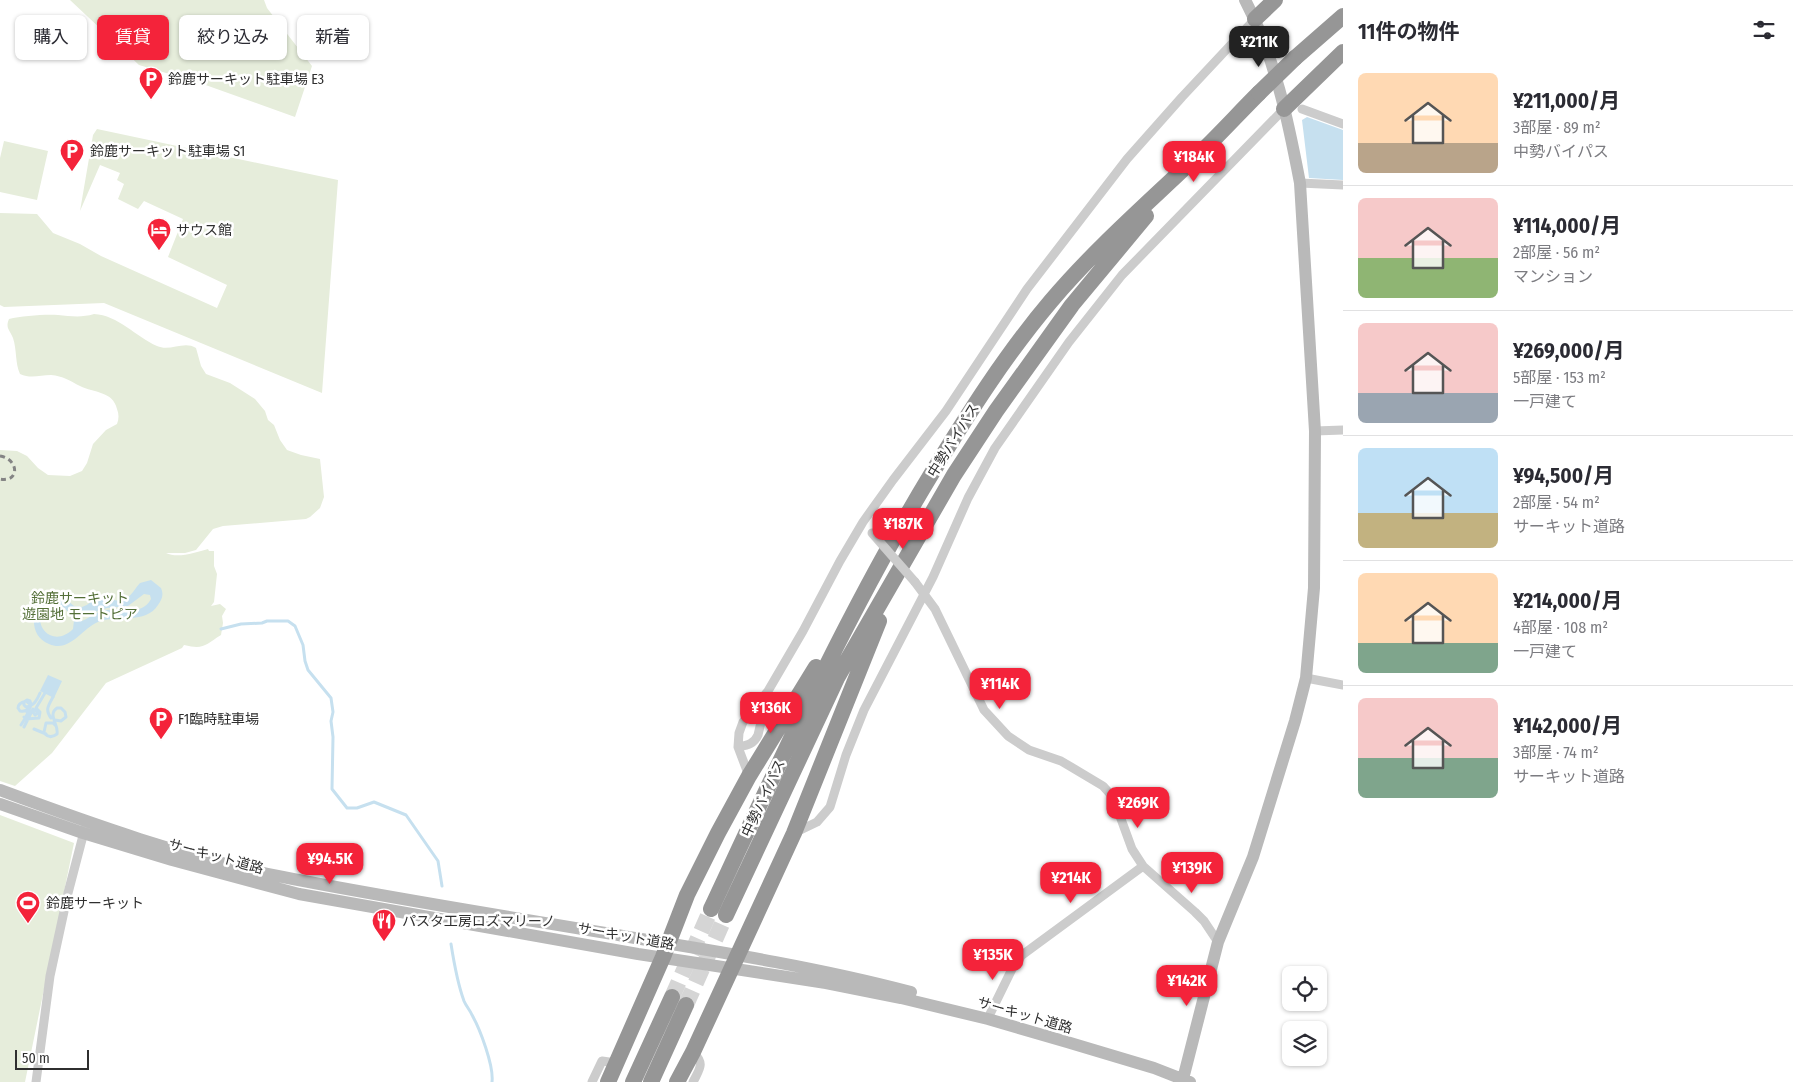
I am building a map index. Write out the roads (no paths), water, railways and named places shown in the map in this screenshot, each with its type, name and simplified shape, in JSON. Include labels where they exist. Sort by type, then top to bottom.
[{"type":"highway","points":[[1255,19],[1275,0]]},
{"type":"highway","name":"中勢バイパス","points":[[1198,155],[1072,305],[990,419],[945,491],[837,678],[718,912],[785,751],[856,606],[913,505],[977,401],[1051,301],[1104,244],[1198,155],[1259,93],[1343,16]]},
{"type":"highway","points":[[1284,109],[1343,52]]},
{"type":"highway","points":[[677,1082],[693,1052],[794,833],[897,574]]},
{"type":"highway","points":[[608,1082],[687,896],[749,776],[803,687],[856,606]]},
{"type":"highway","points":[[633,1082],[679,1001],[651,1082]]},
{"type":"street","points":[[1186,1081],[1218,942],[1252,857],[1295,721],[1306,678],[1314,588],[1315,431],[1300,182],[1271,59],[1246,0]]},
{"type":"street","points":[[749,776],[738,747],[739,733],[743,722],[768,690],[803,632],[840,561],[863,522],[946,411],[1027,289],[1127,159],[1255,19]]},
{"type":"street","points":[[794,833],[817,822],[830,807],[846,755],[864,710],[925,594],[968,498],[995,448],[1074,334],[1122,275],[1284,109]]},
{"type":"street","points":[[1302,109],[1343,124]]},
{"type":"street","points":[[1300,182],[1343,185]]},
{"type":"street","points":[[1315,431],[1343,430]]},
{"type":"street","points":[[872,533],[925,594],[935,610],[984,710],[1008,736],[1029,750],[1061,761],[1103,786],[1113,797],[1132,849],[1143,866],[1204,921],[1218,942]]},
{"type":"street","points":[[1306,678],[1343,685]]},
{"type":"street","points":[[738,747],[755,742],[768,690]]},
{"type":"street","name":"サーキット道路","points":[[0,790],[187,852],[282,877],[665,950]]},
{"type":"street","name":"サーキット道路","points":[[0,804],[83,834],[299,894],[665,950]]},
{"type":"street","points":[[36,1082],[52,963],[86,820]]},
{"type":"street","points":[[990,1014],[1012,969],[1022,955],[1143,866]]},
{"type":"street","points":[[665,950],[844,976],[990,1014],[1093,1044],[1154,1068]]},
{"type":"street","name":"サーキット道路","points":[[734,961],[988,1019],[1154,1068],[1186,1081]]},
{"type":"street","points":[[693,1052],[700,1059],[701,1066],[693,1082]]},
{"type":"street","points":[[592,1082],[602,1061],[616,1063]]},
{"type":"water","points":[[1307,117],[1343,130],[1343,180],[1309,178],[1302,120]]},
{"type":"water","points":[[151,580],[161,588],[162,593],[158,605],[146,615],[98,622],[69,643],[63,645],[49,644],[41,639],[36,632],[34,623],[38,606],[43,599],[51,595],[60,594],[74,606],[82,607],[99,597],[117,600],[125,599],[140,583]],"holes":[[[144,594],[150,595],[151,599],[142,608],[137,610],[113,609],[97,613],[82,621],[80,620],[81,617],[107,608],[128,606]],[[52,604],[59,605],[65,609],[74,620],[73,629],[64,635],[56,637],[49,635],[41,624],[44,610]]]},
{"type":"water","points":[[48,675],[62,681],[54,698],[40,691]]},
{"type":"waterway","points":[[221,629],[267,621],[288,621],[295,626],[303,645],[308,670],[331,698],[333,712],[331,721],[333,737],[332,789],[347,808],[357,808],[374,802],[406,815],[438,861],[442,886]]},
{"type":"waterway","points":[[21,725],[26,718],[29,709],[30,707],[30,704],[26,701],[25,701],[19,705],[20,711],[29,709],[31,706],[31,703],[30,701],[27,700],[24,702],[26,707],[29,706],[31,705],[33,704],[40,693]]},
{"type":"waterway","points":[[36,708],[45,693]]},
{"type":"waterway","points":[[51,718],[48,708],[53,697]]},
{"type":"waterway","points":[[45,734],[51,737],[57,734],[53,714],[57,708],[61,708],[65,712],[66,717],[61,721],[55,720]]},
{"type":"waterway","points":[[24,727],[33,709]]},
{"type":"waterway","points":[[24,717],[26,719],[39,718],[40,712],[37,709]]},
{"type":"waterway","points":[[27,712],[35,710],[38,713],[35,715],[33,712]]},
{"type":"waterway","points":[[44,732],[46,723],[53,723],[55,725]]},
{"type":"waterway","points":[[34,729],[46,734]]},
{"type":"waterway","points":[[451,944],[459,987],[486,1048],[491,1067],[492,1082]]},
{"type":"tunnel","points":[[672,997],[711,909]]},
{"type":"tunnel","points":[[686,1005],[726,915]]},
{"type":"railway","points":[[0,456],[11,461],[15,470],[11,478],[0,479]]},
{"type":"place","name":"鈴鹿サーキット駐車場 E3","points":[[151,100]]},
{"type":"place","name":"鈴鹿サーキット駐車場 S1","points":[[72,172]]},
{"type":"place","name":"サウス館","points":[[159,251]]},
{"type":"place","name":"F1臨時駐車場","points":[[161,740]]},
{"type":"place","name":"鈴鹿サーキット","points":[[28,924]]},
{"type":"place","name":"パスタ工房ロズマリーノ","points":[[384,942]]},
{"type":"park label","name":"鈴鹿サーキット 遊園地 モートピア","points":[[80,606]]}]
